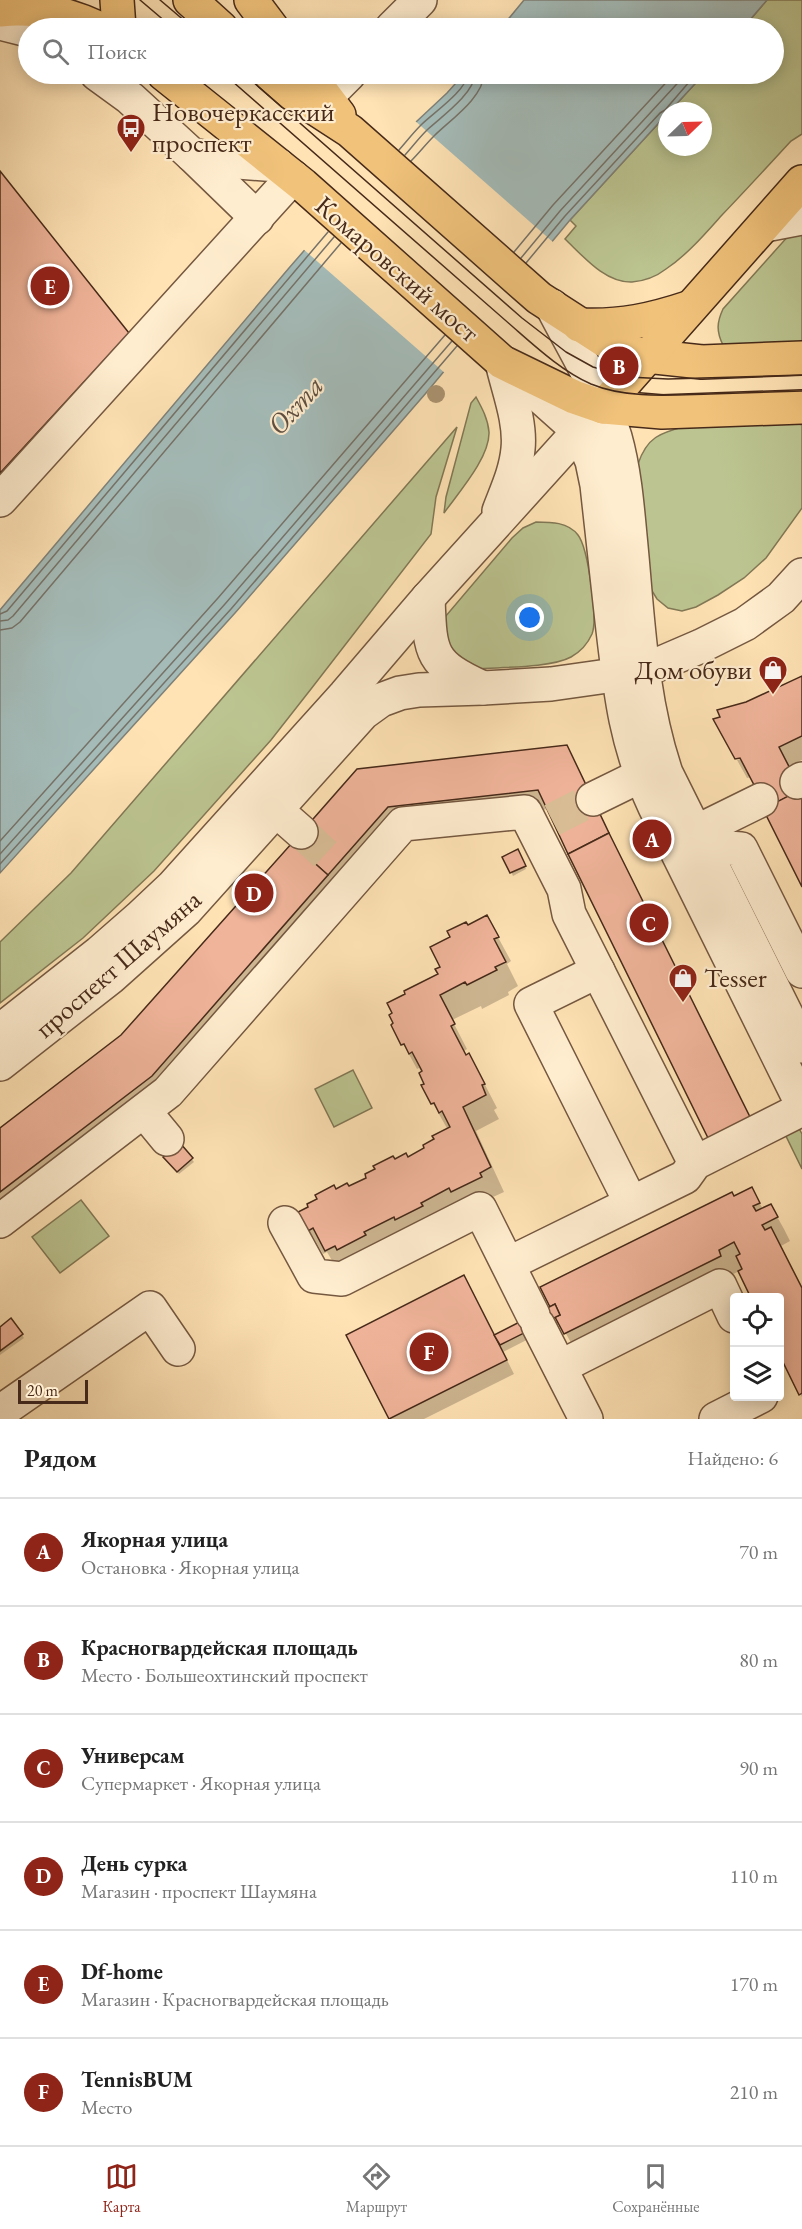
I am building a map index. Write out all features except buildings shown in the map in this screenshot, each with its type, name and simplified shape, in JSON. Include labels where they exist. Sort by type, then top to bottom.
[{"type":"main road","points":[[117,0],[118,18]]},
{"type":"main road","points":[[190,0],[210,18]]},
{"type":"main road","points":[[250,0],[264,18]]},
{"type":"main road","points":[[0,10],[45,10],[73,18]]},
{"type":"main road","name":"Комаровский мост","points":[[176,84],[291,176],[497,357],[574,397],[603,407],[662,412],[802,407]]},
{"type":"main road","points":[[282,84],[350,131],[546,302],[618,350],[646,356],[702,362],[802,358]]},
{"type":"main road","points":[[317,85],[350,131]]},
{"type":"main road","points":[[603,407],[802,182]]},
{"type":"main road","points":[[579,325],[608,326],[636,323],[691,307]]},
{"type":"street","points":[[0,23],[18,28]]},
{"type":"street","points":[[128,86],[192,155],[257,218]]},
{"type":"street","points":[[0,500],[257,218],[291,176],[192,155]]},
{"type":"street","points":[[765,225],[802,218]]},
{"type":"street","points":[[546,302],[603,407],[614,436],[622,473],[631,674],[627,730],[640,776],[802,1104]]},
{"type":"street","points":[[497,357],[579,431],[592,461],[631,674],[645,693],[656,745],[666,773],[802,1046]]},
{"type":"street","points":[[491,529],[513,476],[519,447],[517,425],[497,357]]},
{"type":"street","name":"проспект Шаумяна","points":[[0,1031],[107,946],[173,886],[345,695],[428,598],[603,407]]},
{"type":"street","name":"проспект Шаумяна","points":[[0,1064],[111,976],[186,910],[363,713],[381,700],[400,693],[419,690],[483,688],[631,674],[701,646],[745,624],[781,598],[802,575]]},
{"type":"street","points":[[428,598],[431,645],[440,662],[456,676],[483,688]]},
{"type":"street","points":[[593,799],[640,776]]},
{"type":"street","points":[[699,839],[761,800]]},
{"type":"street","points":[[276,810],[301,832]]},
{"type":"street","points":[[0,1221],[168,1092],[346,873],[404,825],[525,812],[543,824],[564,889],[569,914],[695,1163]]},
{"type":"street","points":[[699,839],[741,849],[802,971]]},
{"type":"street","points":[[598,971],[531,1004],[631,1203]]},
{"type":"street","points":[[508,1264],[685,1177],[695,1163],[802,1109]]},
{"type":"street","points":[[144,1111],[167,1139]]},
{"type":"street","points":[[285,1223],[314,1276],[342,1279],[480,1209],[586,1419]]},
{"type":"street","points":[[560,1367],[720,1286],[730,1306]]},
{"type":"street","points":[[0,1412],[150,1308],[178,1349]]},
{"type":"street","points":[[716,1419],[751,1401]]},
{"type":"green space","points":[[767,0],[802,0],[802,134],[791,141],[696,244],[662,272],[632,282],[613,278],[595,267],[565,239],[576,226],[570,220],[658,124],[658,156],[712,156],[712,102],[678,102],[695,84],[784,84],[784,18],[752,18]]},
{"type":"green space","points":[[802,228],[802,354],[723,345],[718,327],[723,309],[790,234]]},
{"type":"green space","points":[[476,397],[487,423],[488,442],[479,463],[444,513],[446,497],[471,403]]},
{"type":"green space","points":[[793,422],[802,425],[802,508],[766,558],[744,578],[696,607],[682,611],[668,608],[657,599],[649,586],[638,464],[650,442],[662,434],[686,426]]},
{"type":"green space","points":[[457,427],[436,497],[431,534],[271,740],[154,871],[83,938],[0,1003],[0,942],[71,873]]},
{"type":"green space","points":[[536,522],[569,527],[582,542],[593,600],[592,634],[583,647],[562,661],[476,669],[464,665],[444,644],[445,617],[512,538],[523,528]]},
{"type":"green space","points":[[353,1070],[372,1108],[334,1127],[315,1089]]},
{"type":"green space","points":[[796,1123],[802,1134],[802,1169],[783,1130]]},
{"type":"green space","points":[[81,1200],[109,1236],[60,1273],[32,1237]]},
{"type":"water","points":[[524,0],[767,0],[752,18],[509,18]]},
{"type":"water","name":"Охта","points":[[455,84],[695,84],[678,102],[658,102],[658,124],[570,220],[426,393],[235,613],[0,873],[0,610],[289,268],[416,122]]},
{"type":"pier","points":[[414,120],[554,243],[446,374],[302,248]]},
{"type":"tunnel","points":[[552,820],[593,799]]},
{"type":"tunnel","points":[[301,832],[337,865]]},
{"type":"tram line","points":[[140,0],[161,18]]},
{"type":"tram line","points":[[160,0],[181,18]]},
{"type":"tram line","points":[[235,84],[531,343],[580,379],[605,389],[649,395],[802,391]]},
{"type":"tram line","points":[[255,84],[522,318],[566,352],[593,367],[628,377],[668,379],[802,375]]},
{"type":"place","name":"Новочеркасский проспект","points":[[131,154]]},
{"type":"place","name":"Df-home","points":[[50,286]]},
{"type":"place","name":"Красногвардейская площадь","points":[[619,366]]},
{"type":"place","name":"Дом обуви","points":[[773,696]]},
{"type":"place","name":"Якорная улица","points":[[652,839]]},
{"type":"place","name":"День сурка","points":[[254,893]]},
{"type":"place","name":"Универсам","points":[[649,923]]},
{"type":"place","name":"Tesser","points":[[683,1004]]},
{"type":"place","name":"TennisBUM","points":[[429,1352]]}]
